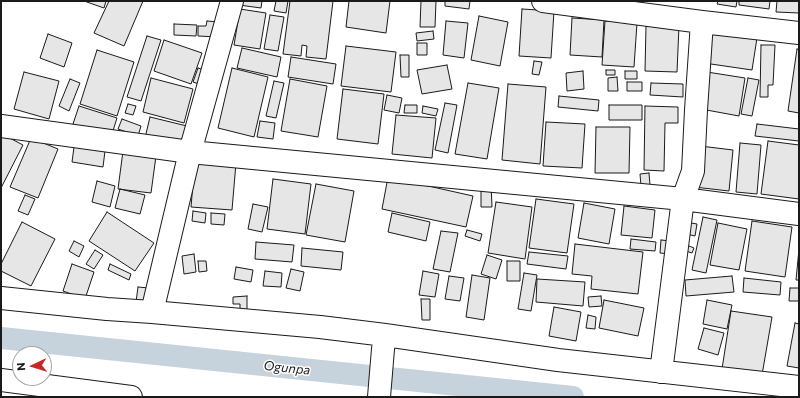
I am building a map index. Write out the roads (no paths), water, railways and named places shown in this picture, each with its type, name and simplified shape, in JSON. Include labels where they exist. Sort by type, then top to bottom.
[{"type":"street","points":[[152,312],[190,152],[232,1]]},
{"type":"street","points":[[543,1],[799,33]]},
{"type":"street","points":[[661,372],[683,199],[693,171],[702,22]]},
{"type":"street","points":[[1,126],[190,152],[683,199],[799,214]]},
{"type":"street","points":[[1,298],[107,309],[320,327],[384,342],[799,387]]},
{"type":"street","points":[[378,397],[384,342]]},
{"type":"street","points":[[1,380],[131,397]]},
{"type":"waterway","name":"Ogunpa","points":[[1,338],[573,397]]}]
